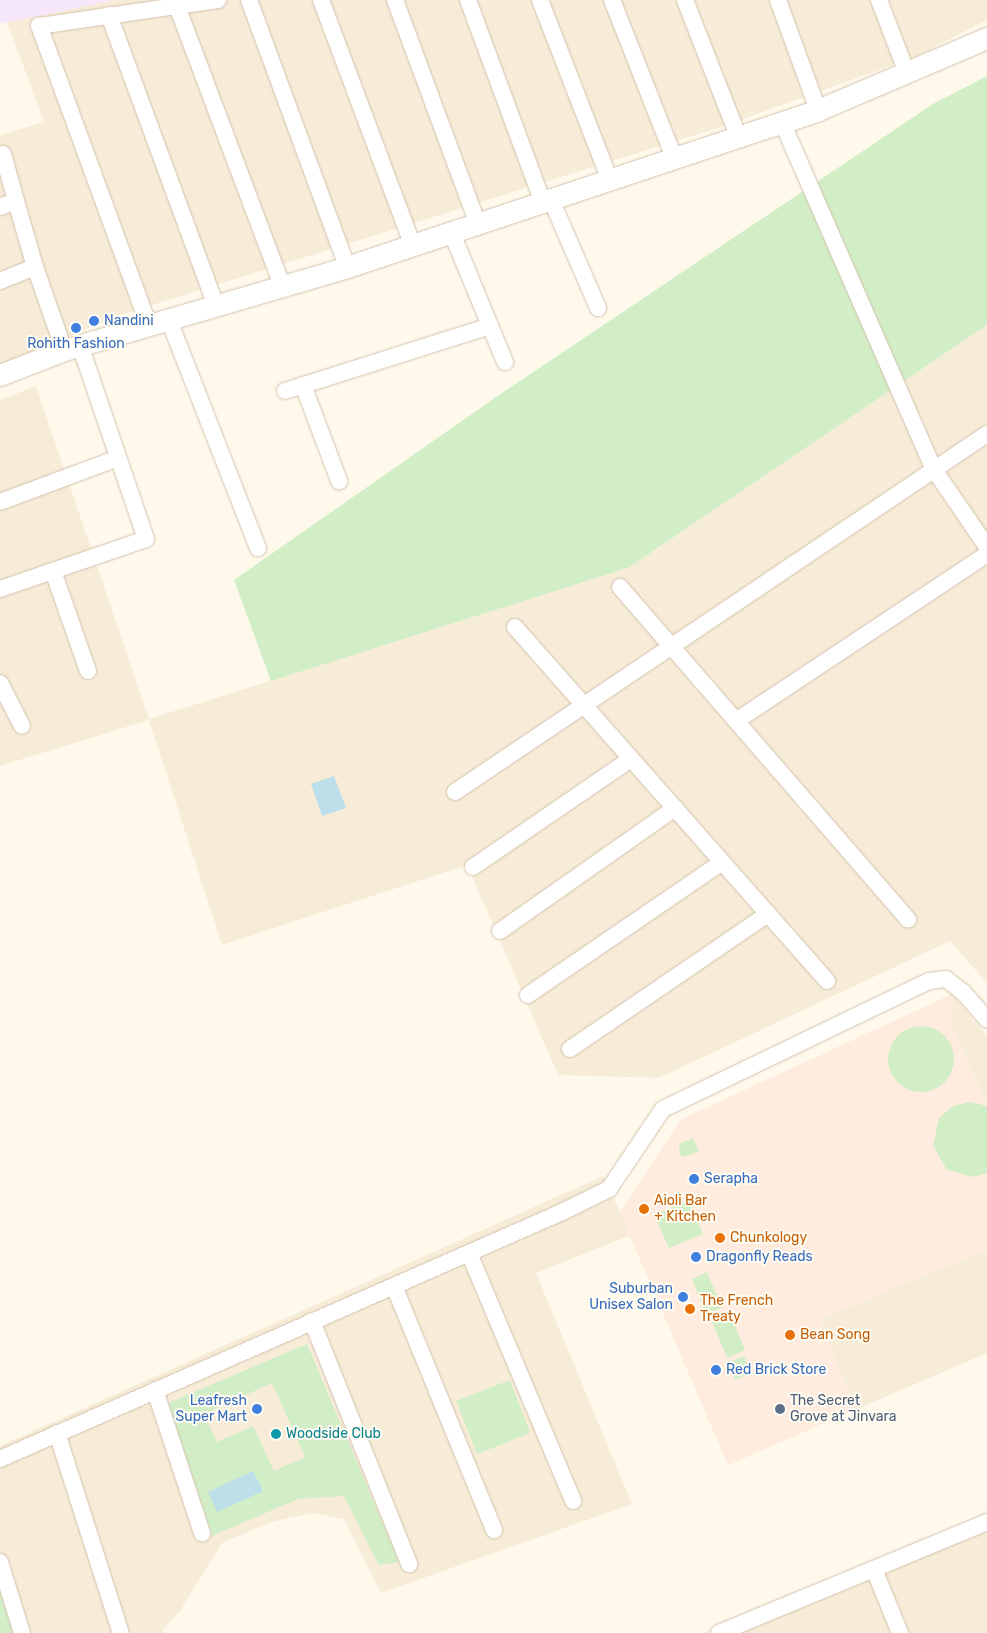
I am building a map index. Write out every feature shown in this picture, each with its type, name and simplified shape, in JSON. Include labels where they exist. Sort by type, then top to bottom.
[{"type":"street","points":[[218,0],[39,26],[159,323],[258,548]]},
{"type":"street","points":[[249,0],[347,267]]},
{"type":"street","points":[[321,0],[412,244]]},
{"type":"street","points":[[395,0],[477,222]]},
{"type":"street","points":[[468,0],[546,198],[598,308]]},
{"type":"street","points":[[540,0],[609,178]]},
{"type":"street","points":[[612,0],[674,157]]},
{"type":"street","points":[[686,0],[738,136]]},
{"type":"street","points":[[778,0],[818,110]]},
{"type":"street","points":[[879,0],[907,73]]},
{"type":"street","points":[[177,6],[282,286]]},
{"type":"street","points":[[109,15],[216,306]]},
{"type":"street","points":[[0,375],[72,348],[347,267],[546,198],[818,110],[987,38]]},
{"type":"street","points":[[782,122],[933,468],[987,547]]},
{"type":"street","points":[[0,589],[146,539],[118,458],[72,348],[35,268],[3,154]]},
{"type":"street","points":[[0,207],[16,201]]},
{"type":"street","points":[[451,231],[505,362]]},
{"type":"street","points":[[0,280],[35,268]]},
{"type":"street","points":[[285,391],[490,326]]},
{"type":"street","points":[[303,385],[339,481]]},
{"type":"street","points":[[455,792],[933,468],[987,434]]},
{"type":"street","points":[[0,502],[118,458]]},
{"type":"street","points":[[736,721],[987,554]]},
{"type":"street","points":[[53,571],[88,671]]},
{"type":"street","points":[[620,587],[908,919]]},
{"type":"street","points":[[515,628],[827,981]]},
{"type":"street","points":[[0,683],[22,726]]},
{"type":"street","points":[[473,867],[632,759]]},
{"type":"street","points":[[500,931],[675,808]]},
{"type":"street","points":[[528,995],[722,862]]},
{"type":"street","points":[[570,1049],[768,914]]},
{"type":"street","points":[[0,1459],[469,1253],[609,1189],[663,1109],[929,981],[946,979],[964,993],[987,1019]]},
{"type":"street","points":[[469,1253],[573,1501]]},
{"type":"street","points":[[394,1286],[494,1530]]},
{"type":"street","points":[[312,1322],[409,1564]]},
{"type":"street","points":[[155,1390],[202,1533]]},
{"type":"street","points":[[57,1433],[121,1633]]},
{"type":"street","points":[[720,1633],[987,1522]]},
{"type":"street","points":[[0,1562],[22,1633]]},
{"type":"street","points":[[874,1569],[900,1633]]},
{"type":"shaded area","points":[[0,0],[115,0],[0,24]]},
{"type":"shaded area","points":[[115,0],[987,0],[987,20],[917,56],[727,125],[117,316],[0,365],[0,135],[44,122],[7,22]]},
{"type":"shaded area","points":[[987,325],[987,983],[950,941],[659,1078],[558,1075],[467,865],[222,945],[149,720],[0,766],[0,400],[36,386],[149,719],[628,568]]},
{"type":"shaded area","points":[[952,994],[987,1036],[987,1106],[953,1029]]},
{"type":"shaded area","points":[[952,994],[953,1029],[987,1106],[987,1249],[820,1319],[855,1410],[728,1465],[620,1213],[680,1120]]},
{"type":"shaded area","points":[[603,1176],[631,1235],[536,1273],[632,1504],[381,1593],[344,1519],[313,1513],[271,1522],[222,1543],[180,1611],[163,1630],[164,1633],[0,1633],[0,1446]]},
{"type":"shaded area","points":[[987,1249],[987,1353],[855,1410],[820,1319]]},
{"type":"shaded area","points":[[987,1519],[987,1633],[703,1633]]},
{"type":"green space","points":[[987,76],[987,325],[628,568],[271,681],[234,580],[499,395],[933,104]]},
{"type":"green space","points":[[914,1026],[928,1026],[940,1031],[949,1040],[954,1052],[952,1072],[945,1083],[928,1092],[914,1092],[902,1087],[893,1078],[888,1066],[888,1052],[893,1040],[902,1031]]},
{"type":"green space","points":[[970,1102],[987,1106],[987,1173],[974,1177],[947,1170],[933,1146],[939,1118],[953,1106]]},
{"type":"green space","points":[[693,1138],[699,1151],[685,1157],[680,1155],[679,1144]]},
{"type":"green space","points":[[689,1200],[703,1234],[669,1248],[654,1215]]},
{"type":"green space","points":[[707,1272],[722,1308],[706,1314],[692,1279]]},
{"type":"green space","points":[[730,1313],[745,1350],[727,1358],[712,1321]]},
{"type":"green space","points":[[307,1344],[399,1562],[379,1565],[344,1496],[298,1499],[212,1536],[168,1403]],"holes":[[[272,1383],[305,1457],[274,1471],[253,1426],[217,1442],[204,1414]]]},
{"type":"green space","points":[[744,1356],[751,1373],[735,1380],[728,1363]]},
{"type":"green space","points":[[510,1380],[530,1433],[477,1454],[456,1401]]},
{"type":"green space","points":[[4,1591],[18,1633],[0,1633],[0,1592]]},
{"type":"water","points":[[334,776],[346,808],[322,816],[311,784]]},
{"type":"water","points":[[253,1471],[263,1491],[217,1512],[208,1492]]},
{"type":"place","name":"Nandini","points":[[94,321]]},
{"type":"place","name":"Rohith Fashion","points":[[76,328]]},
{"type":"place","name":"Serapha","points":[[694,1179]]},
{"type":"place","name":"Aioli Bar + Kitchen","points":[[644,1209]]},
{"type":"place","name":"Chunkology","points":[[720,1238]]},
{"type":"place","name":"Dragonfly Reads","points":[[696,1257]]},
{"type":"place","name":"Suburban Unisex Salon","points":[[683,1297]]},
{"type":"place","name":"The French Treaty","points":[[690,1309]]},
{"type":"place","name":"Bean Song","points":[[790,1335]]},
{"type":"place","name":"Red Brick Store","points":[[716,1370]]},
{"type":"place","name":"Leafresh Super Mart","points":[[257,1409]]},
{"type":"place","name":"The Secret Grove at Jinvara","points":[[780,1409]]},
{"type":"place","name":"Woodside Club","points":[[276,1434]]}]
